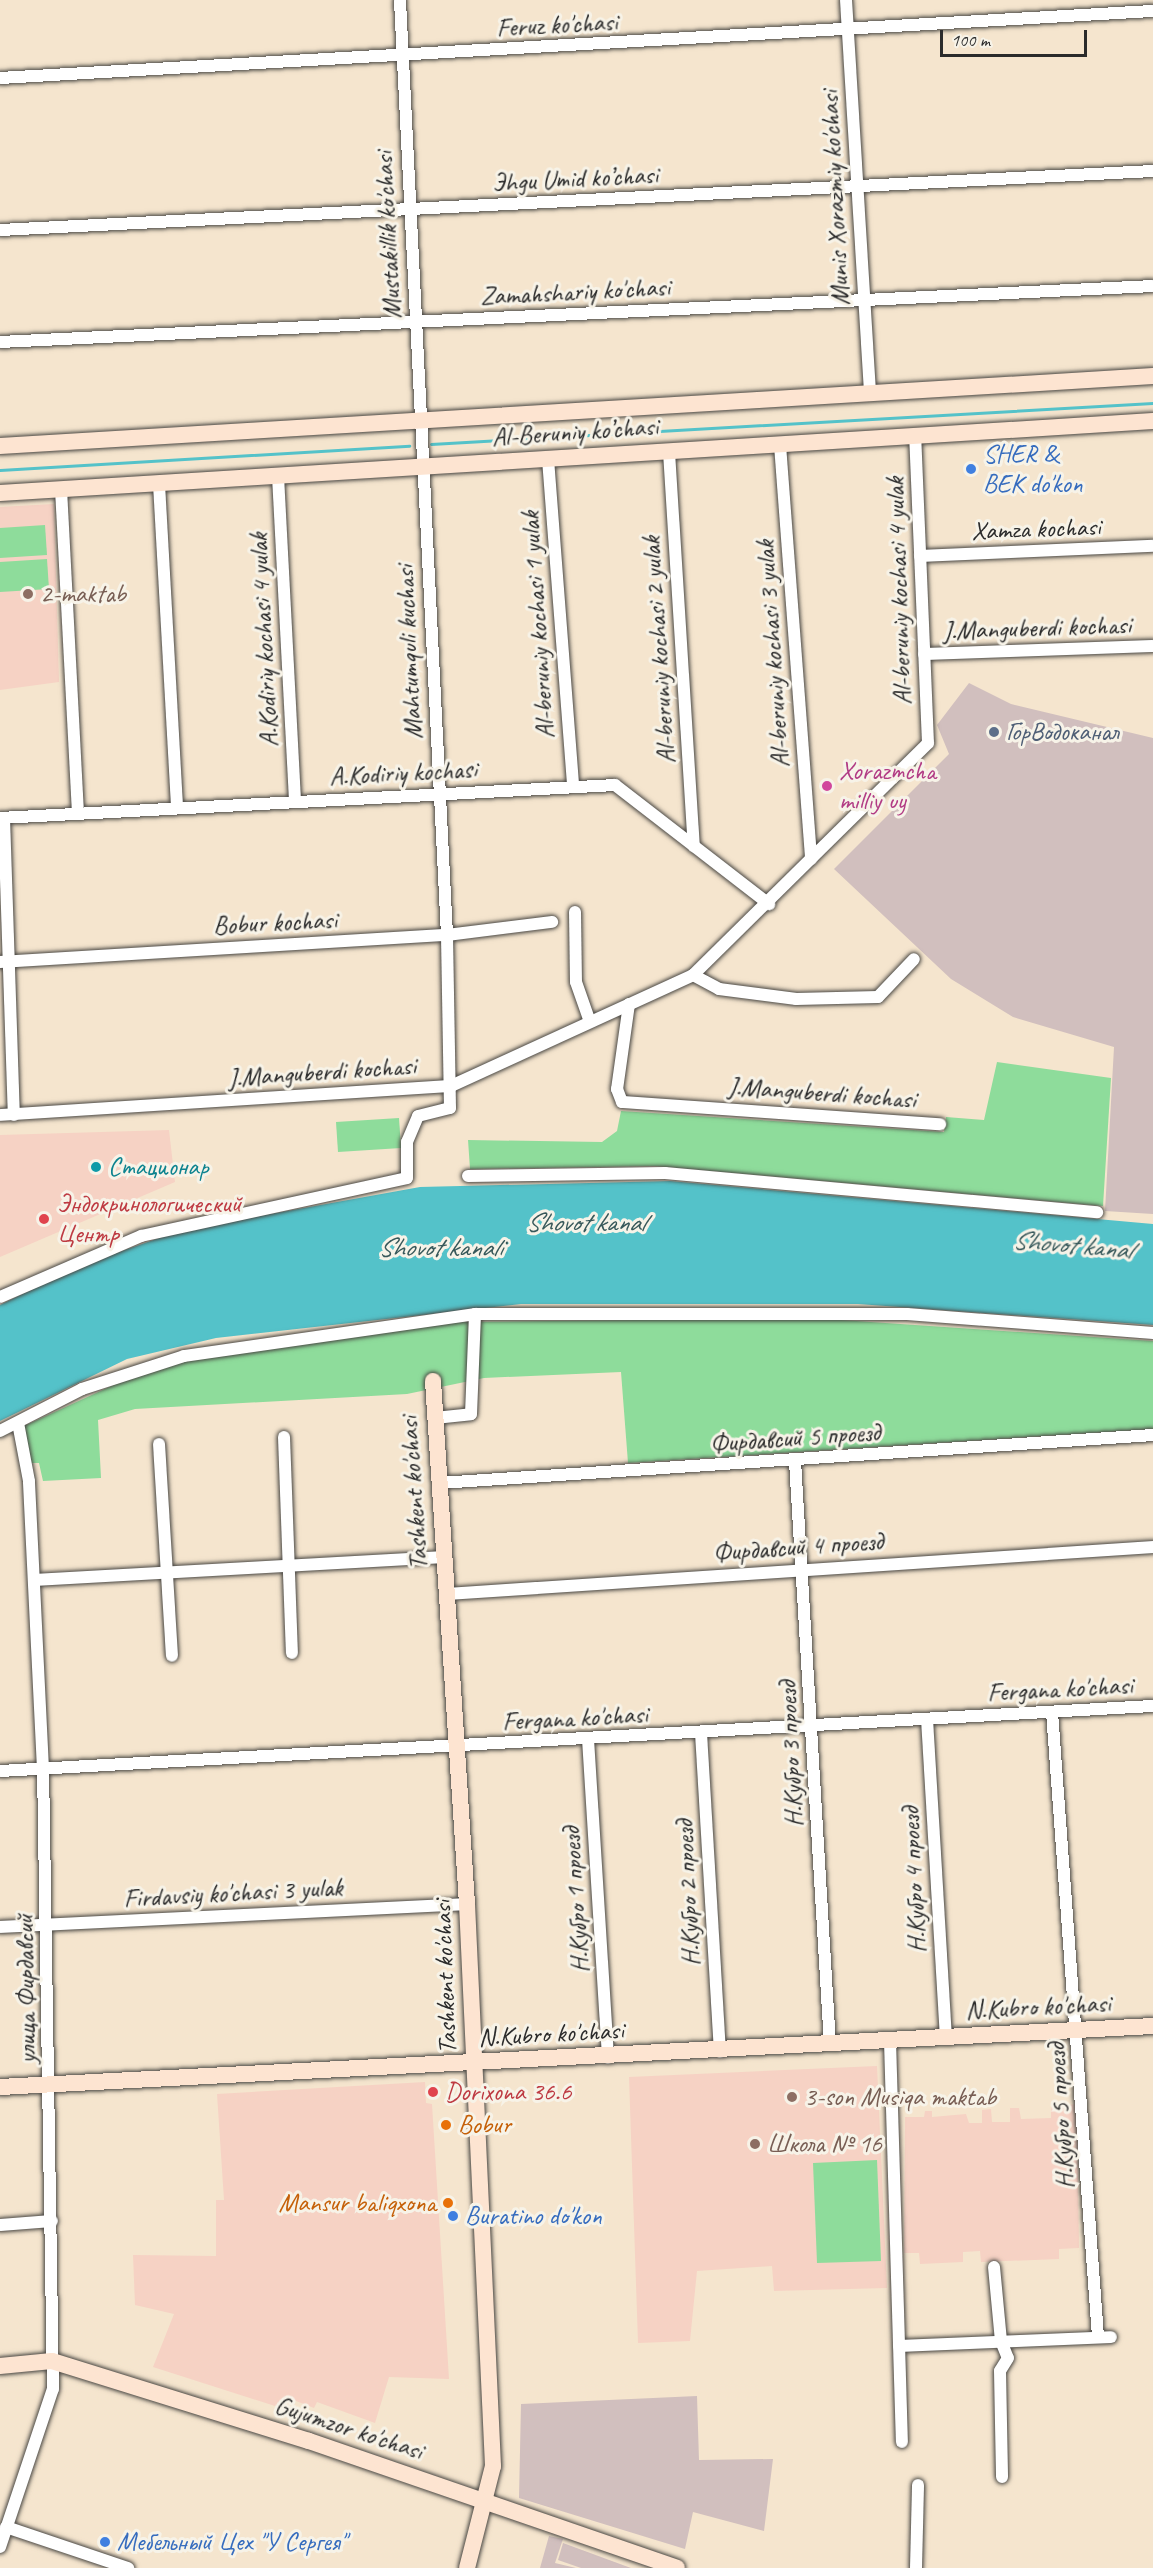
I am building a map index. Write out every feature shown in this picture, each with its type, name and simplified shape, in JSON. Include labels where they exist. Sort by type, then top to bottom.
[{"type":"street","name":"Mustakillik ko'chasi","points":[[400,0],[422,467]]},
{"type":"street","name":"Munis Xorazmiy ko'chasi","points":[[846,0],[870,394]]},
{"type":"street","name":"Feruz ko'chasi","points":[[0,78],[848,32],[1153,11]]},
{"type":"street","name":"Эhgu Umid ko’chasi","points":[[0,230],[1153,171]]},
{"type":"street","name":"Zamahshariy ko'chasi","points":[[0,342],[1153,286]]},
{"type":"street","name":"Al-Beruniy ko’chasi","points":[[0,446],[1153,376]]},
{"type":"street","name":"Al-Beruniy ko’chasi","points":[[0,493],[1153,422]]},
{"type":"street","name":"Al-beruniy kochasi 4 yulak","points":[[915,436],[928,743]]},
{"type":"street","name":"Al-beruniy kochasi 3 yulak","points":[[780,445],[811,859]]},
{"type":"street","name":"Al-beruniy kochasi 2 yulak","points":[[669,452],[694,846]]},
{"type":"street","name":"Al-beruniy kochasi 1 yulak","points":[[548,459],[573,787]]},
{"type":"street","name":"Mahtumquli kuchasi","points":[[422,467],[447,935],[451,1086]]},
{"type":"street","name":"A.Kodiriy kochasi 4 yulak","points":[[278,476],[295,801]]},
{"type":"street","points":[[159,484],[177,808]]},
{"type":"street","points":[[61,489],[78,814]]},
{"type":"street","name":"Xamza kochasi","points":[[920,556],[1153,546]]},
{"type":"street","name":"J.Manguberdi kochasi","points":[[924,654],[1153,646]]},
{"type":"street","name":"J.Manguberdi kochasi","points":[[0,1115],[451,1086],[693,975],[769,904],[928,743]]},
{"type":"street","name":"A.Kodiriy kochasi","points":[[2,818],[615,785],[769,904]]},
{"type":"street","points":[[2,818],[5,962],[14,1115]]},
{"type":"street","points":[[575,912],[576,982],[590,1022]]},
{"type":"street","name":"Bobur kochasi","points":[[5,962],[447,935],[552,922]]},
{"type":"street","points":[[693,975],[719,988],[796,999],[878,997],[914,959]]},
{"type":"street","name":"J.Manguberdi kochasi","points":[[629,1004],[616,1089],[622,1102],[940,1124]]},
{"type":"street","points":[[0,1297],[141,1236],[407,1178],[407,1142],[418,1116],[450,1108],[451,1086]]},
{"type":"street","points":[[468,1176],[665,1173],[1097,1212]]},
{"type":"street","points":[[435,1418],[471,1414],[476,1314]]},
{"type":"street","points":[[0,1431],[82,1389],[184,1356],[476,1314],[907,1314],[1153,1333]]},
{"type":"street","name":"Tashkent ko'chasi","points":[[433,1381],[467,1904],[493,2466],[467,2568]]},
{"type":"street","name":"улица Фирдавсий","points":[[0,2547],[53,2389],[48,1924],[43,1769],[29,1481],[18,1423]]},
{"type":"street","name":"Фирдавсий 5 проезд","points":[[440,1483],[795,1461],[1153,1435]]},
{"type":"street","points":[[284,1437],[292,1653]]},
{"type":"street","points":[[159,1444],[172,1656]]},
{"type":"street","name":"Н.Кубро 3 проезд","points":[[795,1461],[830,2045]]},
{"type":"street","name":"Фирдавсий 4 проезд","points":[[447,1594],[1153,1546]]},
{"type":"street","points":[[34,1580],[444,1557]]},
{"type":"street","name":"Fergana ko'chasi","points":[[0,1772],[1153,1706]]},
{"type":"street","name":"Н.Кубро 5 проезд","points":[[1052,1712],[1098,2337]]},
{"type":"street","name":"Н.Кубро 4 проезд","points":[[927,1719],[946,2038]]},
{"type":"street","name":"Н.Кубро 2 проезд","points":[[701,1732],[720,2051]]},
{"type":"street","name":"Н.Кубро 1 проезд","points":[[588,1739],[608,2057]]},
{"type":"street","name":"Firdavsiy ko'chasi 3 yulak","points":[[0,1927],[467,1904]]},
{"type":"street","name":"N.Kubro ko'chasi","points":[[0,2087],[608,2057],[1153,2026]]},
{"type":"street","points":[[890,2041],[902,2442]]},
{"type":"street","points":[[0,2225],[52,2221]]},
{"type":"street","points":[[994,2267],[1001,2341],[1008,2358],[1000,2371],[1002,2477]]},
{"type":"street","points":[[899,2346],[1112,2337]]},
{"type":"street","name":"Gujumzor ko'chasi","points":[[0,2366],[52,2361],[485,2502],[677,2568]]},
{"type":"street","points":[[916,2568],[918,2485]]},
{"type":"street","points":[[6,2527],[128,2568]]},
{"type":"shaded area","name":"2-maktab","points":[[54,504],[59,682],[0,690],[0,507]]},
{"type":"shaded area","points":[[969,683],[1011,704],[1153,738],[1153,1214],[1105,1211],[1114,1047],[1013,1017],[951,979],[834,869],[949,754],[937,725]]},
{"type":"shaded area","name":"Эндокринологический Центр","points":[[169,1130],[175,1182],[0,1257],[0,1135]]},
{"type":"shaded area","name":"Школа № 16","points":[[877,2066],[887,2288],[774,2291],[772,2266],[697,2271],[690,2341],[638,2343],[629,2077]]},
{"type":"shaded area","points":[[425,2082],[426,2103],[432,2104],[449,2379],[389,2377],[375,2423],[317,2402],[314,2408],[296,2401],[275,2406],[153,2367],[174,2314],[135,2305],[133,2255],[216,2256],[216,2200],[224,2200],[217,2094]]},
{"type":"shaded area","points":[[1077,2104],[1079,2248],[1059,2249],[1059,2259],[981,2262],[980,2251],[963,2252],[963,2262],[920,2264],[919,2253],[904,2253],[905,2117],[924,2117],[925,2111],[932,2111],[932,2117],[966,2114],[969,2123],[982,2123],[982,2110],[991,2109],[992,2122],[1010,2122],[1010,2108],[1019,2108],[1021,2119],[1051,2118],[1051,2107]]},
{"type":"shaded area","points":[[697,2396],[699,2460],[773,2459],[764,2531],[693,2512],[685,2549],[519,2498],[521,2404]]},
{"type":"shaded area","points":[[549,2536],[563,2539],[555,2563],[576,2568],[540,2568]]},
{"type":"shaded area","points":[[563,2543],[631,2568],[581,2568],[558,2560]]},
{"type":"green space","points":[[45,525],[47,555],[0,558],[0,528]]},
{"type":"green space","points":[[47,559],[49,589],[0,592],[0,562]]},
{"type":"green space","points":[[997,1062],[1111,1078],[1103,1206],[655,1166],[470,1169],[468,1140],[602,1142],[617,1131],[621,1111],[944,1132],[946,1117],[984,1120]]},
{"type":"green space","points":[[399,1118],[401,1148],[338,1152],[336,1122]]},
{"type":"green space","points":[[812,1318],[1153,1341],[1153,1429],[628,1463],[621,1372],[484,1378],[407,1394],[135,1409],[98,1420],[101,1478],[43,1481],[39,1463],[31,1463],[24,1426],[142,1372],[192,1359],[456,1322]]},
{"type":"green space","points":[[877,2160],[881,2261],[817,2263],[813,2163]]},
{"type":"water","name":"Shovot kanali","points":[[670,1181],[1153,1224],[1153,1325],[858,1304],[521,1304],[216,1338],[127,1359],[0,1421],[0,1305],[82,1265],[182,1230],[420,1187]]},
{"type":"waterway","points":[[431,444],[1153,403]]},
{"type":"waterway","points":[[0,470],[409,446]]},
{"type":"place","name":"SHER & BEK do'kon","points":[[971,469]]},
{"type":"place","name":"2-maktab","points":[[28,594]]},
{"type":"place","name":"ГорВодоканал","points":[[994,732]]},
{"type":"place","name":"Xorazmcha milliy uy","points":[[827,786]]},
{"type":"place","name":"Стационар","points":[[96,1167]]},
{"type":"place","name":"Эндокринологический Центр","points":[[44,1219]]},
{"type":"place","name":"Dorixona 36.6","points":[[433,2092]]},
{"type":"place","name":"3-son Musiqa maktab","points":[[792,2097]]},
{"type":"place","name":"Bobur","points":[[446,2125]]},
{"type":"place","name":"Школа № 16","points":[[755,2144]]},
{"type":"place","name":"Mansur baliqxona","points":[[448,2203]]},
{"type":"place","name":"Buratino do'kon","points":[[453,2216]]},
{"type":"place","name":"Мебельный Цех \"У Сергея\"","points":[[105,2542]]},
{"type":"water label","name":"Shovot kanal","points":[[585,1223]]},
{"type":"water label","name":"Shovot kanal","points":[[1072,1245]]}]
